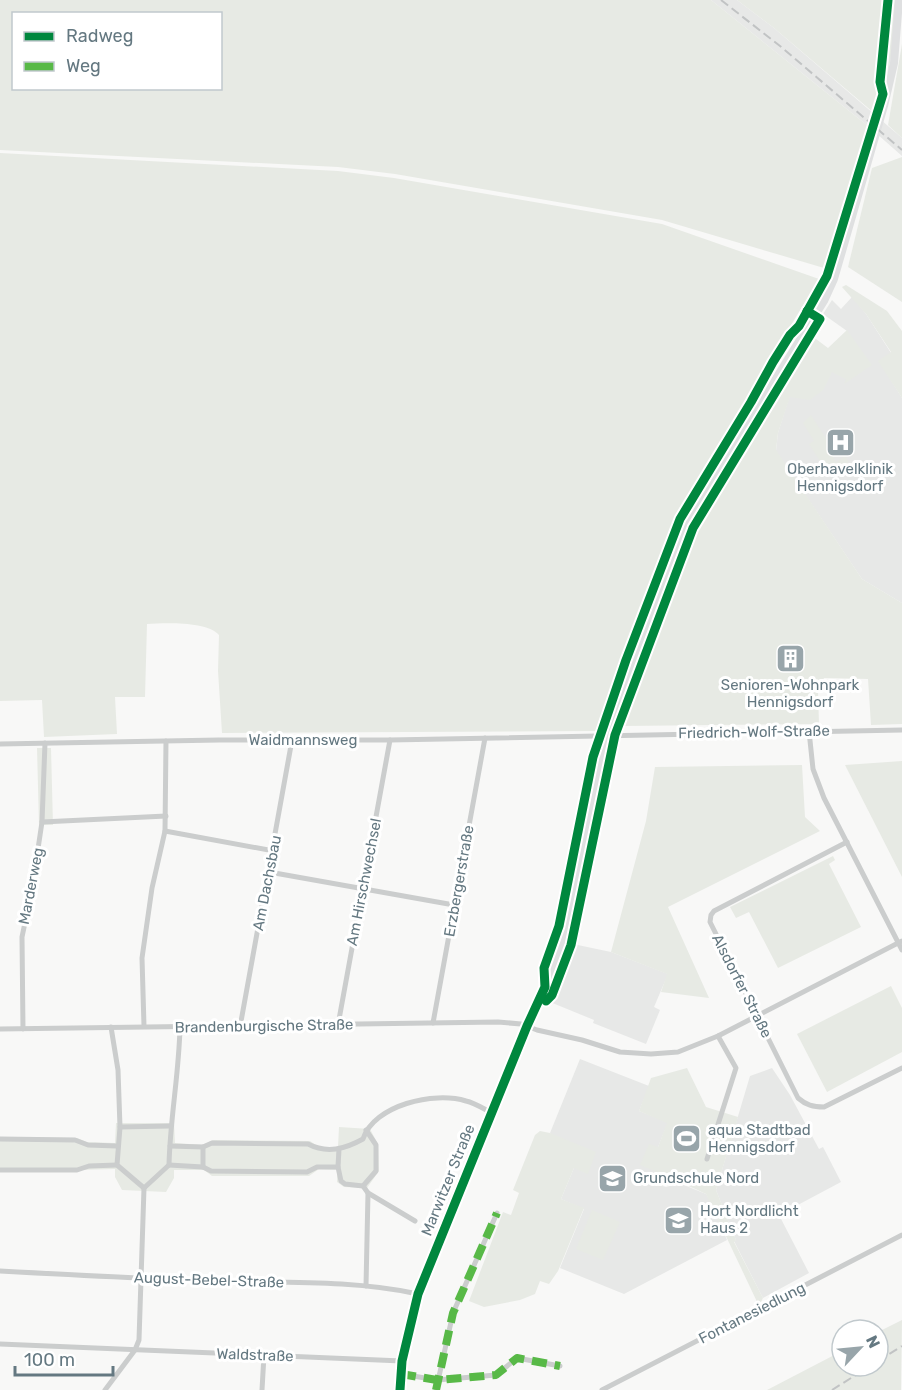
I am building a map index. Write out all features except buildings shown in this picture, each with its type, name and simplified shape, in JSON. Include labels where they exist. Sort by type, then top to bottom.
[{"type":"main road","name":"Marwitzer Straße","points":[[400,1390],[402,1361],[418,1294],[527,1026],[560,953],[606,735],[688,523],[824,301],[834,279],[894,63],[899,0]]},
{"type":"street","name":"Friedrich-Wolf-Straße","points":[[606,735],[902,730]]},
{"type":"street","points":[[809,732],[813,769],[824,798],[900,942],[902,950]]},
{"type":"street","name":"Waidmannsweg","points":[[0,744],[606,735]]},
{"type":"street","name":"Erzbergerstraße","points":[[433,1023],[485,738]]},
{"type":"street","name":"Am Dachsbau","points":[[240,1027],[274,851],[292,740]]},
{"type":"street","name":"Am Hirschwechsel","points":[[338,1025],[390,740]]},
{"type":"street","points":[[144,1026],[142,958],[144,935],[165,831],[166,741]]},
{"type":"street","name":"Marderweg","points":[[23,1029],[22,937],[42,822],[45,743]]},
{"type":"street","points":[[42,822],[166,816]]},
{"type":"street","points":[[165,831],[274,851]]},
{"type":"street","name":"Alsdorfer Straße","points":[[847,842],[725,905],[711,915],[713,930],[798,1098],[805,1104],[824,1107],[902,1068]]},
{"type":"street","points":[[269,872],[454,905]]},
{"type":"street","name":"Brandenburgische Straße","points":[[0,1029],[498,1022],[527,1026],[582,1040],[620,1053],[678,1052],[757,1016],[900,942]]},
{"type":"street","points":[[111,1027],[118,1070],[120,1127],[117,1165]]},
{"type":"street","points":[[105,1390],[135,1350],[139,1340],[144,1188],[169,1165],[170,1126],[178,1077],[180,1027]]},
{"type":"street","points":[[707,1159],[736,1068],[718,1035]]},
{"type":"street","points":[[170,1146],[203,1148],[212,1143],[308,1144],[317,1149],[348,1148],[363,1139],[366,1130],[393,1110],[417,1100],[442,1098],[466,1100],[492,1113]]},
{"type":"street","points":[[120,1127],[170,1126]]},
{"type":"street","points":[[363,1186],[376,1171],[376,1145],[366,1130]]},
{"type":"street","points":[[0,1139],[75,1140],[88,1145],[117,1146]]},
{"type":"street","points":[[203,1148],[203,1167]]},
{"type":"street","points":[[339,1149],[341,1181],[345,1184],[363,1186],[368,1193],[415,1221]]},
{"type":"street","points":[[0,1170],[77,1170],[89,1166],[117,1165],[144,1188]]},
{"type":"street","points":[[169,1165],[203,1167],[211,1171],[307,1173],[317,1167],[339,1167]]},
{"type":"street","points":[[366,1286],[368,1193]]},
{"type":"street","points":[[436,1390],[453,1312],[496,1213]]},
{"type":"street","name":"Fontanesiedlung","points":[[602,1390],[902,1235]]},
{"type":"street","name":"August-Bebel-Straße","points":[[0,1271],[141,1279],[366,1286],[391,1288],[418,1294]]},
{"type":"street","name":"Waldstraße","points":[[0,1344],[402,1361]]},
{"type":"street","points":[[262,1390],[264,1355]]},
{"type":"street","points":[[401,1374],[437,1380],[496,1375],[517,1358],[560,1366]]},
{"type":"shaded area","points":[[0,0],[711,0],[868,126],[824,268],[662,220],[395,174],[338,167],[0,150]]},
{"type":"shaded area","points":[[711,0],[737,0],[774,28],[902,138],[902,156],[868,126]]},
{"type":"shaded area","points":[[737,0],[885,0],[881,58],[875,66],[879,93],[874,113],[774,28]]},
{"type":"shaded area","points":[[889,0],[896,0],[891,57],[885,88],[885,54]]},
{"type":"shaded area","points":[[902,44],[902,138],[888,125]]},
{"type":"shaded area","points":[[0,153],[338,171],[394,178],[662,224],[819,279],[675,516],[596,731],[222,733],[218,671],[219,635],[205,627],[185,624],[147,624],[145,697],[115,697],[117,734],[44,737],[42,700],[0,701]]},
{"type":"shaded area","points":[[902,157],[902,302],[848,267],[872,168]]},
{"type":"shaded area","points":[[846,285],[887,311],[902,331],[902,398],[878,361],[891,352],[866,314],[842,287]]},
{"type":"shaded area","name":"Oberhavelklinik Hennigsdorf","points":[[852,297],[891,353],[879,361],[902,398],[902,603],[862,579],[776,451],[778,433],[795,379],[827,367],[847,331],[823,314],[832,300],[841,309]]},
{"type":"shaded area","points":[[847,330],[872,365],[844,384],[846,379],[832,372],[823,390],[810,400],[790,397],[778,433],[776,450],[862,579],[902,603],[902,724],[871,725],[868,679],[824,678],[818,692],[819,724],[623,726],[697,529],[812,336],[828,348]]},
{"type":"shaded area","points":[[811,415],[836,454],[833,457],[836,462],[845,456],[849,462],[829,475],[809,444],[814,441],[803,423]]},
{"type":"shaded area","points":[[37,748],[51,748],[53,825],[39,825]]},
{"type":"shaded area","points":[[902,761],[902,877],[845,765]]},
{"type":"shaded area","points":[[802,765],[805,817],[820,831],[668,907],[709,998],[661,992],[667,974],[611,952],[646,821],[655,767]]},
{"type":"shaded area","points":[[833,856],[835,860],[829,864],[861,927],[778,968],[749,912],[736,918],[730,907]]},
{"type":"shaded area","points":[[573,944],[611,952],[668,974],[654,1007],[660,1010],[646,1044],[593,1023],[594,1020],[550,1002]]},
{"type":"shaded area","points":[[891,986],[902,1008],[902,1052],[827,1092],[797,1034]]},
{"type":"shaded area","name":"Grundschule Nord","points":[[580,1059],[649,1086],[639,1111],[668,1122],[658,1147],[657,1172],[653,1183],[666,1187],[676,1184],[684,1185],[706,1194],[727,1240],[624,1294],[560,1268],[584,1209],[561,1199],[574,1168],[550,1133]]},
{"type":"shaded area","points":[[687,1068],[706,1107],[738,1117],[716,1190],[736,1240],[734,1242],[763,1298],[759,1306],[706,1194],[684,1185],[664,1186],[653,1183],[657,1172],[640,1165],[649,1144],[658,1147],[667,1123],[639,1111],[651,1078]]},
{"type":"shaded area","points":[[772,1068],[790,1095],[819,1149],[823,1147],[841,1182],[779,1215],[809,1273],[763,1298],[734,1241],[736,1240],[716,1190],[750,1076]]},
{"type":"shaded area","points":[[116,1123],[174,1123],[175,1143],[204,1145],[213,1140],[310,1141],[319,1147],[338,1147],[339,1127],[370,1129],[378,1144],[379,1171],[367,1188],[344,1187],[337,1182],[337,1170],[319,1169],[309,1176],[212,1176],[204,1170],[174,1170],[174,1178],[166,1192],[122,1190],[115,1177],[115,1169],[0,1172],[0,1137],[77,1138],[87,1142],[115,1143]]},
{"type":"shaded area","points":[[540,1131],[596,1152],[588,1174],[574,1168],[561,1199],[584,1208],[558,1271],[549,1284],[540,1281],[535,1294],[520,1300],[484,1307],[469,1301],[503,1212],[511,1215],[519,1193],[513,1190],[535,1135]]},
{"type":"shaded area","points":[[592,1210],[620,1222],[603,1260],[576,1249]]},
{"type":"shaded area","points":[[902,1320],[901,1390],[767,1390],[830,1357],[830,1378],[890,1378],[890,1326]]},
{"type":"railway","points":[[721,0],[780,46],[902,150]]},
{"type":"railway","points":[[890,1354],[902,1346]]},
{"type":"railway","points":[[832,1390],[851,1378]]},
{"type":"marked path","points":[[436,1390],[453,1313],[497,1213]]},
{"type":"marked path","points":[[401,1374],[437,1380],[496,1375],[517,1358],[560,1366]]},
{"type":"cycle path","points":[[400,1390],[402,1361],[418,1294],[545,987],[544,968],[559,926],[593,757],[626,660],[680,519],[773,362],[790,335],[799,326],[827,276],[883,94],[880,82],[888,0]]},
{"type":"cycle path","points":[[546,1001],[552,995],[571,945],[615,735],[693,528],[820,319],[807,311]]},
{"type":"place","name":"Oberhavelklinik Hennigsdorf","points":[[840,442]]},
{"type":"place","name":"Senioren-Wohnpark Hennigsdorf","points":[[790,658]]},
{"type":"place","name":"aqua Stadtbad Hennigsdorf","points":[[687,1139]]},
{"type":"place","name":"Grundschule Nord","points":[[612,1178]]},
{"type":"place","name":"Hort Nordlicht Haus 2","points":[[679,1220]]}]
